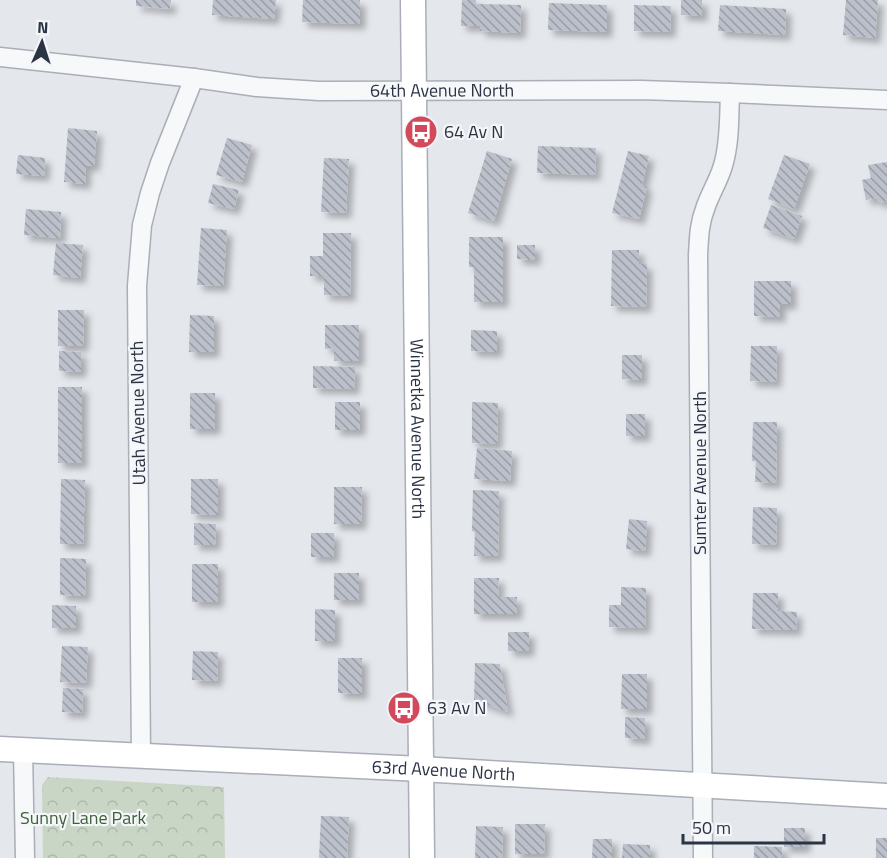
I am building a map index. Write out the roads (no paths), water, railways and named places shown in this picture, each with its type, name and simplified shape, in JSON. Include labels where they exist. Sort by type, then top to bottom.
[{"type":"street","name":"Winnetka Avenue North","points":[[413,0],[422,858]]},
{"type":"street","name":"64th Avenue North","points":[[0,57],[257,87],[319,91],[641,90],[887,100]]},
{"type":"street","name":"Utah Avenue North","points":[[141,757],[137,298],[139,256],[142,225],[150,193],[194,78]]},
{"type":"street","name":"Sumter Avenue North","points":[[703,858],[698,255],[699,227],[724,162],[728,138],[730,93]]},
{"type":"street","name":"63rd Avenue North","points":[[12,750],[887,796]]},
{"type":"street","points":[[12,750],[25,858]]},
{"type":"place","name":"64 Av N","points":[[421,132]]},
{"type":"place","name":"63 Av N","points":[[404,708]]},
{"type":"park label","name":"Sunny Lane Park","points":[[83,818]]}]
